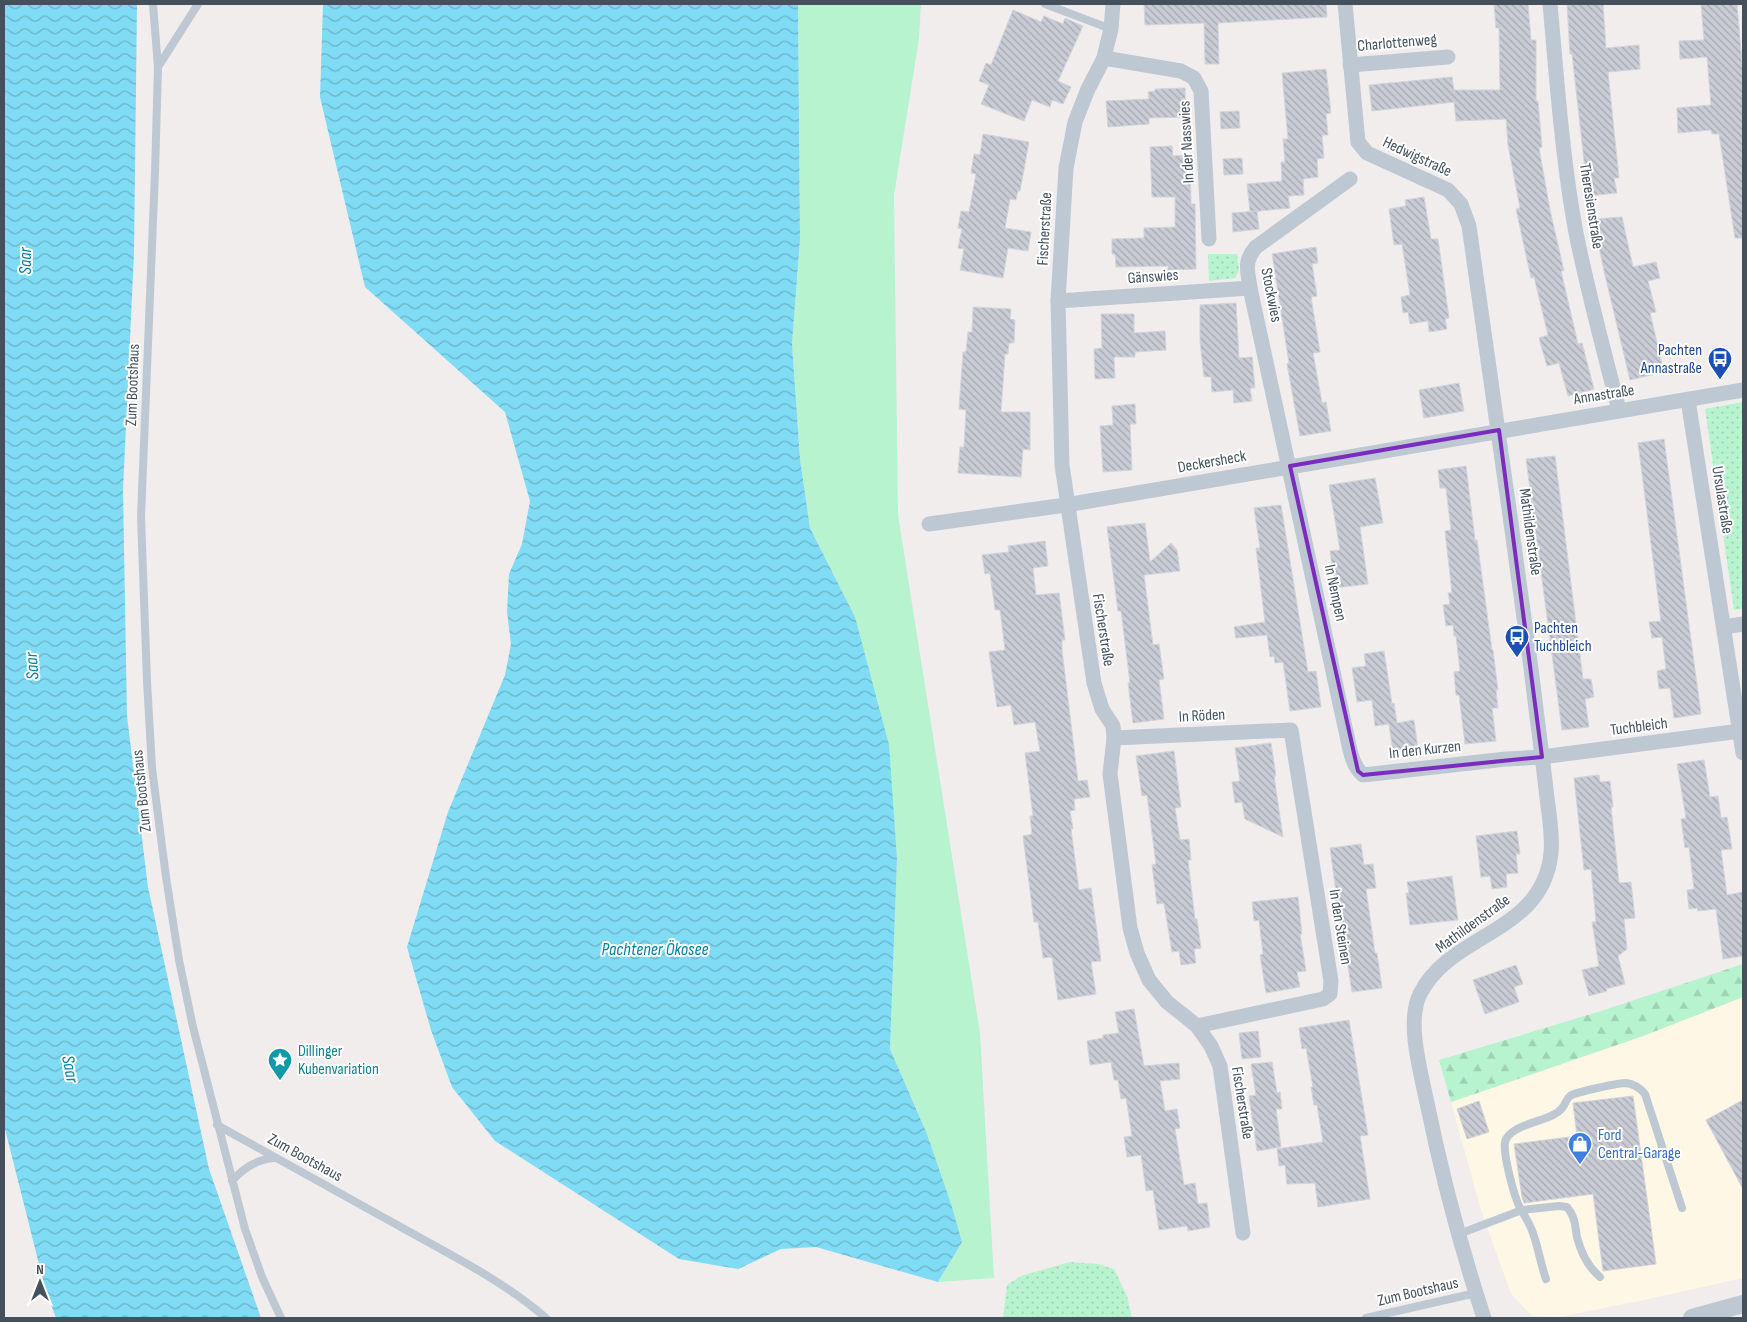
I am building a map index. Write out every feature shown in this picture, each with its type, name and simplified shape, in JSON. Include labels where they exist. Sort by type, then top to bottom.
[{"type":"street","name":"Fischerstraße","points":[[1112,4],[1111,29],[1104,58],[1088,89],[1075,122],[1066,168],[1058,302],[1062,465],[1066,504],[1094,683],[1102,709],[1113,726],[1114,738],[1110,774],[1130,928],[1137,953],[1149,980],[1167,1002],[1197,1026],[1211,1046],[1220,1066],[1243,1234]]},
{"type":"street","name":"Hedwigstraße","points":[[1345,4],[1358,142],[1367,153],[1448,190],[1461,204],[1468,226],[1499,430]]},
{"type":"street","name":"Theresienstraße","points":[[1550,4],[1559,105],[1576,233],[1594,314],[1619,410]]},
{"type":"street","name":"Charlottenweg","points":[[1350,65],[1448,57]]},
{"type":"street","name":"In der Nasswies","points":[[1104,58],[1181,71],[1194,78],[1201,91],[1209,239]]},
{"type":"street","name":"Stockwies","points":[[1290,466],[1250,288],[1247,263],[1249,256],[1256,247],[1350,179]]},
{"type":"street","name":"Gänswies","points":[[1058,302],[1250,288]]},
{"type":"street","name":"Annastraße","points":[[1499,430],[1743,390]]},
{"type":"street","name":"Ursulastraße","points":[[1688,400],[1743,754]]},
{"type":"street","name":"Deckersheck","points":[[929,524],[1066,504],[1499,430]]},
{"type":"street","name":"Mathildenstraße","points":[[1484,1318],[1448,1196],[1433,1134],[1416,1046],[1415,1011],[1420,995],[1432,976],[1454,957],[1518,914],[1533,901],[1542,886],[1548,870],[1551,851],[1551,831],[1542,757],[1499,430]]},
{"type":"street","name":"In Nempen","points":[[1290,466],[1345,727]]},
{"type":"street","points":[[1724,627],[1743,624]]},
{"type":"street","name":"In den Kurzen","points":[[1345,727],[1354,763],[1363,775],[1506,759],[1542,757]]},
{"type":"street","name":"In Röden","points":[[1114,738],[1291,730]]},
{"type":"street","name":"In den Steinen","points":[[1197,1026],[1323,999],[1330,994],[1331,981],[1291,730]]},
{"type":"street","name":"Tuchbleich","points":[[1542,757],[1740,732]]},
{"type":"street","points":[[1692,1318],[1743,1304]]},
{"type":"lane","name":"Zum Bootshaus","points":[[153,4],[158,67],[156,172],[141,517],[146,681],[152,768],[179,960],[217,1125],[426,1241],[501,1285],[534,1307],[546,1318]]},
{"type":"lane","points":[[158,67],[198,4]]},
{"type":"lane","points":[[1045,4],[1111,29]]},
{"type":"lane","points":[[1546,1280],[1532,1229],[1522,1210],[1504,1153],[1507,1136],[1513,1131],[1553,1116],[1562,1110],[1569,1096],[1578,1092],[1626,1083],[1638,1087],[1645,1094],[1682,1208]]},
{"type":"lane","points":[[217,1125],[245,1229],[262,1277],[281,1318]]},
{"type":"lane","points":[[232,1182],[238,1174],[250,1165],[264,1159],[275,1158]]},
{"type":"lane","points":[[1460,1238],[1522,1210],[1559,1206],[1567,1207],[1573,1214],[1582,1253],[1591,1270],[1600,1277]]},
{"type":"lane","name":"Zum Bootshaus","points":[[1366,1318],[1476,1293]]},
{"type":"highlighted area","points":[[1499,430],[1542,757],[1363,775],[1358,771],[1290,466]]},
{"type":"shaded area","points":[[1743,997],[1743,1278],[1559,1317],[1532,1316],[1511,1294],[1481,1210],[1451,1102],[1643,1036]]},
{"type":"green space","points":[[798,4],[921,4],[919,39],[894,195],[898,515],[980,1033],[994,1278],[938,1282],[962,1242],[927,1134],[890,1049],[897,859],[855,617],[810,528],[800,459],[792,344],[800,239]]},
{"type":"green space","points":[[1208,254],[1237,254],[1239,270],[1235,278],[1209,281]]},
{"type":"green space","points":[[1743,402],[1743,609],[1734,610],[1705,409]]},
{"type":"green space","points":[[1743,964],[1743,997],[1643,1036],[1451,1102],[1439,1060],[1604,1010]]},
{"type":"green space","points":[[1070,1262],[1098,1264],[1114,1269],[1127,1296],[1132,1318],[1003,1318],[1007,1285],[1021,1276]]},
{"type":"water","name":"Saar","points":[[4,4],[137,4],[134,253],[123,490],[127,716],[148,887],[209,1169],[261,1318],[56,1318],[45,1288],[4,1125]]},
{"type":"water","name":"Pachtener Ökosee","points":[[323,4],[798,4],[800,239],[792,344],[800,459],[810,528],[855,617],[889,745],[897,859],[890,1049],[927,1134],[962,1242],[938,1282],[816,1247],[781,1249],[738,1269],[679,1259],[495,1141],[452,1087],[431,1030],[407,947],[448,812],[505,675],[511,644],[507,612],[509,574],[522,544],[530,501],[505,412],[365,287],[320,97]]},
{"type":"building","points":[[1144,4],[1326,4],[1327,17],[1218,23],[1219,64],[1205,64],[1204,23],[1145,25]]},
{"type":"building","points":[[1494,4],[1528,4],[1531,40],[1536,40],[1536,101],[1538,101],[1542,147],[1539,148],[1550,210],[1564,271],[1561,271],[1578,344],[1582,343],[1594,389],[1568,396],[1559,363],[1547,366],[1539,338],[1548,335],[1534,277],[1531,278],[1516,209],[1520,208],[1508,145],[1506,119],[1456,121],[1454,102],[1372,111],[1369,85],[1452,77],[1454,90],[1500,90],[1499,28],[1496,28]]},
{"type":"building","points":[[1567,4],[1603,4],[1606,48],[1639,45],[1640,69],[1608,72],[1619,178],[1614,178],[1617,193],[1588,196],[1572,54],[1570,54]]},
{"type":"building","points":[[1701,4],[1737,4],[1743,75],[1743,238],[1735,238],[1719,134],[1712,134],[1711,130],[1678,133],[1677,108],[1711,105],[1707,57],[1680,59],[1679,41],[1704,40]]},
{"type":"building","points":[[1013,10],[1041,22],[1044,16],[1063,24],[1065,18],[1083,26],[1058,81],[1071,87],[1063,104],[1052,100],[1050,107],[1032,100],[1024,121],[981,104],[989,85],[979,81],[986,63],[991,65]]},
{"type":"building","points":[[1326,69],[1331,113],[1326,114],[1328,135],[1322,135],[1324,158],[1317,159],[1318,177],[1303,179],[1304,195],[1288,196],[1290,208],[1250,212],[1247,184],[1282,181],[1281,162],[1285,162],[1283,139],[1288,139],[1282,73]]},
{"type":"building","points":[[1185,88],[1186,117],[1149,118],[1149,124],[1108,127],[1106,101],[1149,99],[1148,92],[1155,91],[1155,89]]},
{"type":"building","points":[[1239,111],[1240,128],[1221,129],[1220,112]]},
{"type":"building","points":[[983,134],[1029,142],[1020,191],[1018,191],[1016,200],[1010,199],[1005,228],[1031,232],[1028,251],[1008,248],[1003,278],[960,270],[964,249],[958,248],[962,229],[958,228],[961,211],[969,212],[976,174],[971,173],[974,154],[980,155]]},
{"type":"building","points":[[1172,146],[1173,156],[1190,155],[1191,204],[1195,204],[1196,269],[1168,270],[1168,266],[1116,267],[1115,254],[1112,254],[1112,239],[1144,238],[1144,228],[1175,227],[1175,197],[1152,197],[1150,147]]},
{"type":"building","points":[[1242,158],[1243,174],[1224,175],[1223,159]]},
{"type":"building","points":[[1424,197],[1431,239],[1438,239],[1449,318],[1445,319],[1447,329],[1429,332],[1428,321],[1410,324],[1408,312],[1403,313],[1401,297],[1410,295],[1402,244],[1394,245],[1389,209],[1406,206],[1405,200]]},
{"type":"building","points":[[1257,211],[1259,229],[1233,232],[1232,213]]},
{"type":"building","points":[[1622,217],[1633,267],[1656,262],[1660,278],[1648,281],[1656,312],[1650,313],[1664,372],[1630,380],[1593,219]]},
{"type":"building","points":[[1316,247],[1318,263],[1312,264],[1317,296],[1311,297],[1320,352],[1313,353],[1322,403],[1326,402],[1331,431],[1300,436],[1287,364],[1289,363],[1272,254]]},
{"type":"building","points":[[1236,303],[1239,358],[1252,357],[1255,388],[1250,388],[1252,401],[1234,403],[1233,390],[1212,392],[1211,377],[1204,377],[1200,342],[1200,305]]},
{"type":"building","points":[[973,307],[1011,309],[1010,319],[1015,320],[1014,343],[1009,343],[1008,354],[1005,354],[1001,412],[1030,412],[1030,450],[1023,449],[1021,477],[958,473],[960,447],[964,447],[966,410],[959,409],[963,352],[966,352],[968,332],[972,332]]},
{"type":"building","points":[[1101,314],[1134,314],[1134,333],[1165,331],[1166,350],[1135,352],[1135,357],[1114,357],[1115,378],[1095,379],[1094,349],[1102,348]]},
{"type":"building","points":[[1459,383],[1464,411],[1424,418],[1419,390]]},
{"type":"building","points":[[1135,404],[1136,424],[1130,424],[1132,470],[1103,472],[1100,426],[1113,425],[1112,406]]},
{"type":"building","points":[[1664,439],[1701,714],[1674,718],[1670,688],[1659,689],[1657,671],[1666,669],[1662,637],[1652,638],[1649,622],[1661,621],[1638,443]]},
{"type":"building","points":[[1555,456],[1583,679],[1591,679],[1594,697],[1585,699],[1589,727],[1562,730],[1526,459]]},
{"type":"building","points":[[1466,466],[1475,540],[1477,540],[1493,650],[1498,690],[1496,690],[1498,708],[1492,708],[1496,741],[1465,744],[1454,672],[1460,671],[1456,636],[1454,636],[1453,625],[1446,626],[1443,605],[1450,604],[1448,593],[1452,593],[1445,531],[1451,530],[1446,488],[1440,488],[1438,470]]},
{"type":"building","points":[[1375,478],[1383,523],[1360,527],[1368,584],[1335,588],[1330,551],[1340,550],[1329,485]]},
{"type":"building","points":[[1281,505],[1308,672],[1316,671],[1321,707],[1290,711],[1283,662],[1275,663],[1274,656],[1270,657],[1267,635],[1236,638],[1234,627],[1265,622],[1256,548],[1260,548],[1254,508]]},
{"type":"building","points":[[1145,523],[1150,562],[1171,543],[1177,550],[1180,571],[1144,575],[1153,645],[1159,644],[1164,679],[1159,680],[1164,719],[1133,723],[1121,611],[1118,611],[1107,527]]},
{"type":"building","points":[[1045,541],[1048,566],[1033,568],[1036,595],[1059,593],[1065,640],[1062,640],[1062,650],[1078,781],[1087,780],[1090,797],[1074,799],[1075,810],[1070,811],[1073,829],[1071,829],[1079,890],[1091,888],[1101,961],[1091,962],[1096,994],[1058,1000],[1052,957],[1043,958],[1038,922],[1034,922],[1023,836],[1032,834],[1030,816],[1033,816],[1025,753],[1040,751],[1035,722],[1014,725],[1011,705],[997,707],[989,652],[1005,650],[1000,610],[995,610],[990,573],[985,574],[982,555],[1009,552],[1008,546]]},
{"type":"building","points":[[1384,651],[1392,704],[1394,703],[1397,723],[1414,720],[1418,749],[1393,753],[1389,724],[1375,726],[1372,700],[1357,702],[1352,668],[1366,666],[1364,654]]},
{"type":"building","points":[[1271,743],[1283,837],[1245,819],[1242,802],[1235,803],[1232,782],[1240,781],[1235,748]]},
{"type":"building","points":[[1174,751],[1181,807],[1175,808],[1180,840],[1189,839],[1191,860],[1188,860],[1195,919],[1197,919],[1201,948],[1194,949],[1196,963],[1181,965],[1179,951],[1172,952],[1164,903],[1157,904],[1152,865],[1156,864],[1147,795],[1142,796],[1136,756]]},
{"type":"building","points":[[1704,760],[1710,797],[1718,796],[1721,818],[1727,817],[1732,849],[1721,850],[1727,895],[1743,892],[1743,956],[1723,959],[1716,909],[1698,911],[1697,908],[1689,909],[1687,890],[1694,889],[1689,847],[1685,848],[1681,819],[1686,818],[1677,764]]},
{"type":"building","points":[[1599,775],[1600,782],[1610,781],[1619,883],[1631,882],[1635,918],[1624,919],[1627,949],[1618,956],[1625,984],[1589,996],[1582,970],[1599,966],[1592,922],[1596,922],[1591,869],[1584,870],[1574,778]]},
{"type":"building","points":[[1517,831],[1520,854],[1516,854],[1518,873],[1506,874],[1507,887],[1492,889],[1490,876],[1481,877],[1476,836]]},
{"type":"building","points":[[1361,844],[1364,865],[1373,864],[1376,888],[1366,889],[1382,988],[1352,992],[1343,935],[1338,935],[1334,899],[1337,899],[1330,848]]},
{"type":"building","points":[[1452,876],[1458,920],[1410,925],[1406,893],[1409,893],[1407,882]]},
{"type":"building","points":[[1298,897],[1302,934],[1300,934],[1306,971],[1297,972],[1300,987],[1266,993],[1260,955],[1263,954],[1259,920],[1254,921],[1252,902]]},
{"type":"building","points":[[1516,965],[1523,984],[1514,987],[1519,1002],[1485,1014],[1473,980]]},
{"type":"building","points":[[1134,1009],[1144,1066],[1179,1063],[1180,1079],[1160,1081],[1165,1111],[1177,1109],[1180,1128],[1175,1129],[1184,1185],[1195,1183],[1198,1204],[1207,1203],[1210,1227],[1188,1231],[1187,1226],[1159,1230],[1153,1190],[1146,1191],[1141,1155],[1127,1157],[1124,1137],[1132,1136],[1126,1098],[1121,1099],[1118,1080],[1114,1080],[1111,1062],[1090,1065],[1087,1041],[1103,1038],[1103,1035],[1119,1033],[1115,1012]]},
{"type":"building","points":[[1349,1020],[1368,1135],[1360,1136],[1370,1199],[1318,1207],[1315,1183],[1287,1184],[1285,1165],[1279,1166],[1277,1149],[1323,1142],[1317,1105],[1314,1105],[1311,1087],[1313,1087],[1306,1048],[1302,1049],[1299,1028]]},
{"type":"building","points":[[1258,1031],[1261,1057],[1242,1059],[1239,1033]]},
{"type":"building","points":[[1272,1062],[1277,1093],[1280,1092],[1282,1109],[1276,1109],[1281,1147],[1257,1151],[1249,1096],[1256,1095],[1251,1064]]},
{"type":"building","name":"Ford Central-Garage","points":[[1633,1096],[1656,1264],[1603,1271],[1593,1194],[1524,1203],[1514,1144],[1577,1136],[1573,1103]]},
{"type":"building","points":[[1743,1100],[1743,1189],[1706,1120]]},
{"type":"building","points":[[1479,1101],[1489,1132],[1467,1139],[1457,1109]]},
{"type":"place","name":"Pachten Annastraße","points":[[1720,380]]},
{"type":"place","name":"Pachten Tuchbleich","points":[[1517,658]]},
{"type":"place","name":"Dillinger Kubenvariation","points":[[280,1081]]},
{"type":"place","name":"Ford Central-Garage","points":[[1580,1165]]}]
